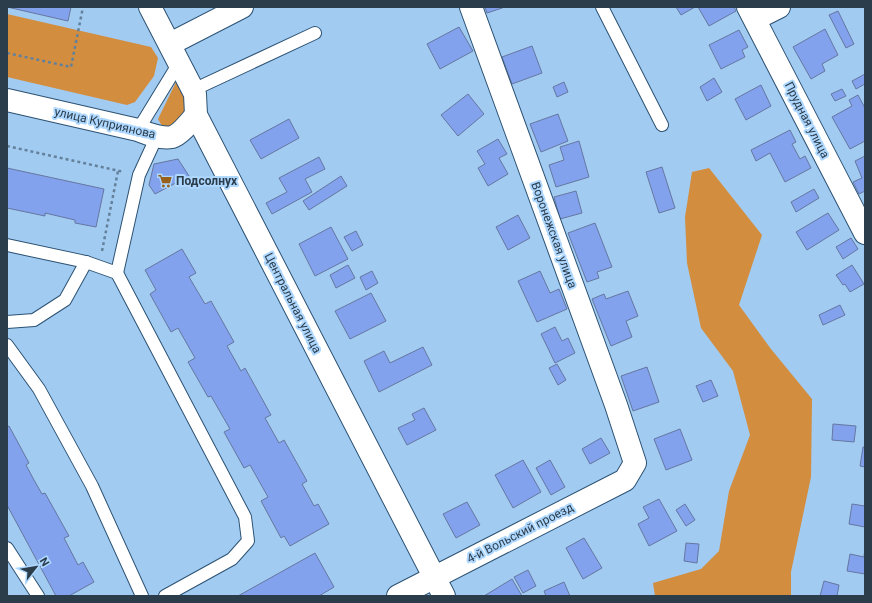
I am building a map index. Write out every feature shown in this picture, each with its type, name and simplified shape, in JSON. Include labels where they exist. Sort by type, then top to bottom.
[{"type":"street","name":"Центральная улица","points":[[150,7],[195,94],[196,115],[439,587]]},
{"type":"street","points":[[174,54],[242,7]]},
{"type":"street","name":"Воронежская улица","points":[[471,7],[613,397],[635,463]]},
{"type":"street","points":[[751,13],[779,7]]},
{"type":"street","name":"Прудная улица","points":[[751,13],[865,233]]},
{"type":"street","name":"улица Куприянова","points":[[7,100],[148,133],[173,136],[187,126],[196,115]]},
{"type":"street","name":"4-й Вольский проезд","points":[[398,596],[439,587],[625,480],[635,463]]},
{"type":"lane","points":[[602,7],[662,125]]},
{"type":"lane","points":[[193,90],[315,33]]},
{"type":"lane","points":[[165,596],[232,559],[248,541],[245,517],[117,273],[148,133],[174,54]]},
{"type":"lane","points":[[7,245],[86,262],[117,273]]},
{"type":"lane","points":[[7,322],[34,320],[65,300],[86,262]]},
{"type":"lane","points":[[7,345],[39,389],[92,486],[142,596]]},
{"type":"lane","points":[[7,548],[38,596]]},
{"type":"path","points":[[7,53],[71,67],[83,7]]},
{"type":"path","points":[[7,146],[139,175]]},
{"type":"path","points":[[101,255],[118,171]]},
{"type":"shaded area","points":[[7,14],[151,47],[158,58],[154,76],[135,102],[127,105],[7,77]]},
{"type":"shaded area","points":[[180,77],[184,81],[186,118],[166,131],[158,119],[176,82]]},
{"type":"shaded area","points":[[709,168],[762,235],[739,305],[771,349],[812,399],[811,477],[791,572],[791,596],[655,596],[653,583],[701,569],[719,551],[729,491],[750,435],[733,371],[701,328],[687,263],[685,217],[692,172]]},
{"type":"building","points":[[7,7],[71,7],[68,21]]},
{"type":"building","points":[[485,7],[505,7],[487,13]]},
{"type":"building","points":[[676,7],[695,7],[681,15]]},
{"type":"building","points":[[698,7],[734,7],[736,11],[709,26]]},
{"type":"building","points":[[838,11],[854,44],[846,48],[829,15]]},
{"type":"building","points":[[459,27],[473,51],[440,69],[427,44]]},
{"type":"building","points":[[825,29],[838,55],[822,64],[825,71],[811,79],[793,47]]},
{"type":"building","points":[[739,30],[748,47],[742,50],[745,57],[721,69],[709,45]]},
{"type":"building","points":[[532,46],[542,73],[512,84],[502,57]]},
{"type":"building","points":[[865,74],[865,84],[856,89],[852,81]]},
{"type":"building","points":[[714,78],[722,92],[707,101],[700,87]]},
{"type":"building","points":[[564,82],[568,92],[557,97],[553,87]]},
{"type":"building","points":[[761,85],[771,106],[746,120],[735,99]]},
{"type":"building","points":[[842,89],[846,96],[835,101],[831,94]]},
{"type":"building","points":[[468,94],[484,114],[458,136],[441,115]]},
{"type":"building","points":[[858,95],[865,108],[865,141],[850,149],[832,117],[852,106],[849,100]]},
{"type":"building","points":[[558,114],[568,141],[541,152],[530,124]]},
{"type":"building","points":[[289,119],[299,138],[261,159],[250,140]]},
{"type":"building","points":[[790,130],[796,142],[792,144],[800,159],[805,156],[811,168],[785,182],[770,153],[756,161],[751,150]]},
{"type":"building","points":[[498,139],[507,154],[499,158],[508,174],[488,186],[478,168],[485,164],[477,151]]},
{"type":"building","points":[[579,141],[589,177],[556,187],[549,165],[564,160],[560,147]]},
{"type":"building","points":[[865,156],[865,191],[859,194],[853,182],[862,178],[855,161]]},
{"type":"building","points":[[319,157],[325,169],[305,179],[312,192],[272,214],[266,203],[287,192],[279,178]]},
{"type":"building","name":"Подсолнух","points":[[178,159],[189,176],[155,194],[149,185],[154,164]]},
{"type":"building","points":[[662,167],[675,208],[659,213],[646,172]]},
{"type":"building","points":[[7,168],[104,189],[96,227],[75,223],[75,220],[45,213],[45,216],[7,208]]},
{"type":"building","points":[[341,176],[347,186],[309,210],[303,201]]},
{"type":"building","points":[[814,189],[819,198],[796,212],[791,202]]},
{"type":"building","points":[[576,191],[582,213],[560,219],[554,197]]},
{"type":"building","points":[[828,213],[839,230],[807,250],[796,232]]},
{"type":"building","points":[[518,215],[530,238],[508,250],[496,227]]},
{"type":"building","points":[[595,223],[612,267],[597,272],[599,278],[587,282],[568,233]]},
{"type":"building","points":[[331,227],[348,259],[315,276],[299,244]]},
{"type":"building","points":[[356,231],[363,245],[352,251],[344,237]]},
{"type":"building","points":[[851,238],[858,249],[843,259],[836,247]]},
{"type":"building","points":[[182,249],[196,273],[189,277],[205,304],[211,301],[234,342],[227,346],[241,371],[245,368],[271,415],[265,418],[279,443],[284,440],[307,481],[302,484],[314,506],[318,504],[329,524],[290,546],[284,536],[281,538],[261,501],[268,497],[250,465],[244,468],[224,432],[230,429],[211,396],[208,397],[188,362],[195,358],[178,328],[171,332],[150,294],[156,290],[145,270]]},
{"type":"building","points":[[348,265],[355,278],[336,288],[330,275]]},
{"type":"building","points":[[852,265],[864,284],[850,292],[845,284],[843,285],[836,275]]},
{"type":"building","points":[[372,271],[378,283],[366,290],[360,277]]},
{"type":"building","points":[[540,271],[550,293],[559,289],[567,309],[537,322],[518,281]]},
{"type":"building","points":[[628,291],[638,316],[626,321],[632,337],[611,346],[592,299],[604,294],[606,299]]},
{"type":"building","points":[[371,293],[386,321],[350,339],[335,311]]},
{"type":"building","points":[[840,305],[845,315],[823,325],[819,315]]},
{"type":"building","points":[[555,327],[562,341],[568,338],[575,353],[555,363],[541,334]]},
{"type":"building","points":[[423,347],[432,365],[379,392],[364,361],[384,351],[390,363]]},
{"type":"building","points":[[557,364],[566,380],[558,385],[549,368]]},
{"type":"building","points":[[647,367],[659,402],[633,411],[621,376]]},
{"type":"building","points":[[711,380],[718,396],[703,402],[696,386]]},
{"type":"building","points":[[424,408],[436,430],[407,445],[398,428],[415,420],[412,414]]},
{"type":"building","points":[[833,424],[856,426],[854,442],[832,440]]},
{"type":"building","points":[[9,426],[29,463],[26,465],[34,480],[42,494],[45,493],[69,536],[64,538],[78,565],[83,562],[94,582],[69,596],[56,596],[7,505],[7,427]]},
{"type":"building","points":[[680,429],[692,460],[666,470],[654,439]]},
{"type":"building","points":[[601,438],[610,453],[590,464],[582,449]]},
{"type":"building","points":[[863,447],[865,447],[865,467],[860,466]]},
{"type":"building","points":[[523,460],[541,492],[513,508],[495,475]]},
{"type":"building","points":[[550,460],[565,487],[551,495],[536,468]]},
{"type":"building","points":[[659,499],[677,531],[649,546],[638,524],[649,518],[643,507]]},
{"type":"building","points":[[467,502],[480,525],[456,538],[443,514]]},
{"type":"building","points":[[685,504],[695,520],[686,526],[676,510]]},
{"type":"building","points":[[852,504],[865,506],[865,527],[849,524]]},
{"type":"building","points":[[584,538],[602,568],[583,579],[566,548]]},
{"type":"building","points":[[686,543],[699,544],[697,563],[684,561]]},
{"type":"building","points":[[865,548],[865,574],[847,571],[850,554],[864,557]]},
{"type":"building","points":[[315,553],[334,587],[319,596],[238,596]]},
{"type":"building","points":[[528,570],[536,586],[523,593],[514,577]]},
{"type":"building","points":[[512,579],[522,596],[484,596]]},
{"type":"building","points":[[824,581],[839,585],[837,596],[820,596]]},
{"type":"building","points":[[564,582],[570,596],[546,596],[544,591]]},
{"type":"place","name":"Подсолнух","points":[[165,181]]}]
